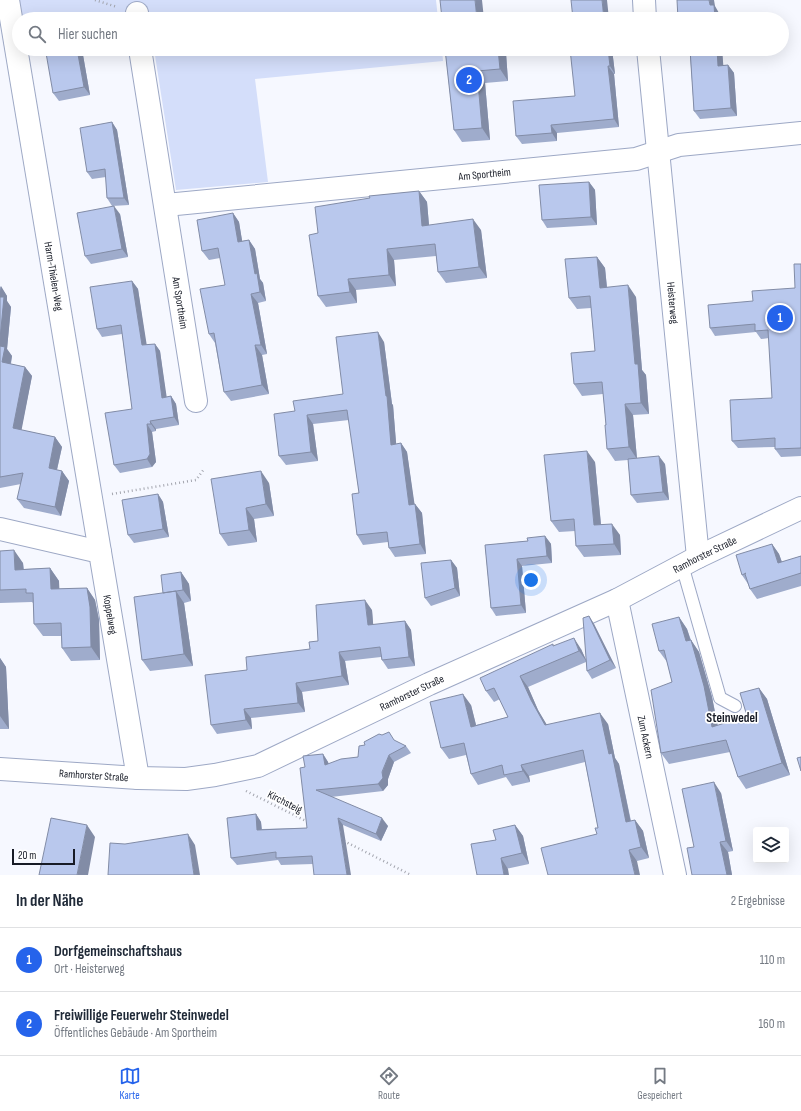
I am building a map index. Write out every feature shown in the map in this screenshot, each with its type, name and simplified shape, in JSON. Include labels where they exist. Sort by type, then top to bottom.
[{"type":"street","name":"Harm-Thielen-Weg","points":[[8,0],[12,24]]},
{"type":"street","points":[[644,0],[645,12]]},
{"type":"street","name":"Harm-Thielen-Weg","points":[[17,56],[100,552]]},
{"type":"street","name":"Am Sportheim","points":[[141,56],[196,400]]},
{"type":"street","name":"Heisterweg","points":[[649,56],[658,151],[690,561]]},
{"type":"street","name":"Am Sportheim","points":[[166,205],[636,159],[679,145],[801,133]]},
{"type":"street","name":"Ramhorster Straße","points":[[0,769],[138,778],[186,779],[216,775],[258,766],[429,684],[617,600],[690,561],[801,508]]},
{"type":"street","points":[[0,529],[100,552]]},
{"type":"street","name":"Koppelweg","points":[[100,552],[138,778]]},
{"type":"street","name":"Zum Ackern","points":[[617,600],[675,875]]},
{"type":"lane","points":[[690,561],[720,698],[735,706]]},
{"type":"path","points":[[92,498],[196,480],[204,469]]},
{"type":"path","name":"Kirchsteig","points":[[216,775],[313,825]]},
{"type":"path","points":[[341,839],[411,875]]},
{"type":"shaded area","points":[[15,0],[436,0],[437,12],[18,12]]},
{"type":"shaded area","points":[[155,56],[443,56],[443,61],[255,79],[268,182],[176,190]]},
{"type":"building","points":[[440,0],[475,0],[476,12],[441,12]]},
{"type":"building","points":[[571,0],[602,0],[603,12],[572,12]]},
{"type":"building","points":[[677,0],[709,0],[710,5],[714,5],[714,12],[678,12]]},
{"type":"building","points":[[47,56],[78,56],[84,87],[53,93]]},
{"type":"building","points":[[446,56],[499,56],[500,69],[477,71],[482,128],[454,130]]},
{"type":"building","points":[[571,56],[609,56],[610,66],[608,66],[614,119],[551,125],[552,133],[516,136],[513,101],[575,96]]},
{"type":"building","points":[[690,56],[717,56],[718,66],[728,65],[731,108],[694,111]]},
{"type":"building","points":[[112,122],[124,198],[107,198],[105,169],[87,172],[80,128]]},
{"type":"building","points":[[589,182],[591,217],[542,220],[539,185]]},
{"type":"building","points":[[419,191],[422,226],[473,219],[479,267],[438,272],[435,244],[387,249],[389,275],[348,279],[350,292],[318,296],[309,235],[318,233],[315,207],[370,198],[369,196]]},
{"type":"building","points":[[114,206],[122,249],[85,256],[77,213]]},
{"type":"building","points":[[233,213],[238,242],[249,240],[255,274],[257,273],[260,292],[251,294],[261,345],[255,345],[262,385],[224,392],[214,333],[209,334],[200,289],[225,285],[218,248],[202,251],[197,220]]},
{"type":"building","points":[[597,257],[600,288],[628,285],[635,364],[638,364],[641,403],[625,404],[629,447],[607,449],[602,382],[574,384],[571,353],[595,351],[590,296],[569,298],[565,259]]},
{"type":"building","points":[[794,264],[801,264],[801,448],[775,449],[775,438],[732,441],[730,400],[772,398],[768,330],[755,331],[755,324],[710,328],[708,305],[753,301],[752,291],[795,288]]},
{"type":"building","points":[[132,281],[142,345],[155,344],[162,398],[171,396],[174,417],[150,421],[151,424],[147,424],[150,454],[147,459],[114,465],[105,413],[132,409],[121,325],[97,329],[90,287]]},
{"type":"building","points":[[0,297],[4,297],[0,339]]},
{"type":"building","points":[[378,332],[387,396],[391,445],[401,443],[409,505],[415,504],[420,544],[389,548],[387,532],[357,535],[352,494],[359,493],[347,410],[307,415],[311,452],[279,456],[274,414],[295,411],[293,401],[343,394],[336,337]]},
{"type":"building","points":[[0,346],[5,347],[2,362],[25,367],[13,428],[55,437],[49,468],[62,471],[55,507],[17,499],[23,473],[0,477]]},
{"type":"building","points":[[587,451],[594,525],[612,524],[614,544],[576,546],[574,519],[551,521],[544,455]]},
{"type":"building","points":[[659,456],[663,492],[631,495],[628,459]]},
{"type":"building","points":[[261,471],[266,504],[246,508],[249,530],[220,534],[211,479]]},
{"type":"building","points":[[158,494],[163,529],[128,535],[122,500]]},
{"type":"building","points":[[545,536],[547,556],[517,559],[521,605],[491,608],[485,545],[528,541],[527,538]]},
{"type":"building","points":[[772,544],[778,563],[801,556],[801,573],[750,589],[745,574],[746,573],[742,575],[736,555]]},
{"type":"building","points":[[14,550],[15,570],[50,568],[51,589],[87,588],[90,607],[91,647],[62,648],[61,623],[34,624],[33,593],[26,593],[26,589],[0,590],[0,551]]},
{"type":"building","points":[[451,560],[455,588],[425,598],[421,563]]},
{"type":"building","points":[[181,572],[183,590],[163,593],[161,575]]},
{"type":"building","points":[[176,591],[184,654],[142,660],[134,597]]},
{"type":"building","points":[[365,600],[368,625],[405,621],[409,657],[382,660],[380,647],[339,652],[342,676],[296,683],[298,703],[244,709],[246,720],[211,725],[205,675],[247,670],[246,657],[310,649],[309,642],[318,641],[316,605]]},
{"type":"building","points":[[589,616],[610,660],[587,671],[583,618]]},
{"type":"building","points":[[679,617],[686,641],[691,640],[704,686],[712,727],[747,716],[740,693],[759,688],[782,763],[738,777],[726,740],[661,753],[651,690],[672,682],[664,650],[659,651],[652,624]]},
{"type":"building","points":[[574,638],[579,651],[520,676],[545,725],[600,713],[609,754],[612,753],[626,822],[635,820],[641,847],[629,850],[635,875],[548,875],[541,848],[597,834],[595,828],[598,828],[583,750],[521,765],[523,771],[504,775],[502,765],[471,774],[464,743],[441,748],[430,702],[463,694],[471,727],[508,717],[494,688],[486,691],[480,678],[553,644],[553,646]]},
{"type":"building","points":[[389,732],[394,740],[406,746],[389,755],[382,772],[383,778],[378,784],[316,790],[382,818],[376,834],[338,818],[347,875],[314,875],[312,856],[276,858],[276,852],[231,858],[227,818],[256,814],[257,830],[307,828],[300,768],[305,767],[303,756],[323,754],[325,765],[341,759],[358,757],[359,746],[365,745],[364,742],[379,734],[382,735]]},
{"type":"building","points":[[801,757],[801,771],[797,758]]},
{"type":"building","points":[[714,782],[726,841],[720,842],[727,875],[692,875],[687,848],[694,847],[682,789]]},
{"type":"building","points":[[51,818],[87,825],[77,875],[39,875]]},
{"type":"building","points":[[515,825],[522,853],[501,858],[504,875],[477,875],[471,844],[496,840],[493,830]]},
{"type":"building","points":[[188,834],[194,875],[108,875],[110,843],[125,844]]},
{"type":"place","name":"Freiwillige Feuerwehr Steinwedel","points":[[469,80]]},
{"type":"place","name":"Dorfgemeinschaftshaus","points":[[780,318]]},
{"type":"district","name":"Steinwedel","points":[[732,718]]}]
